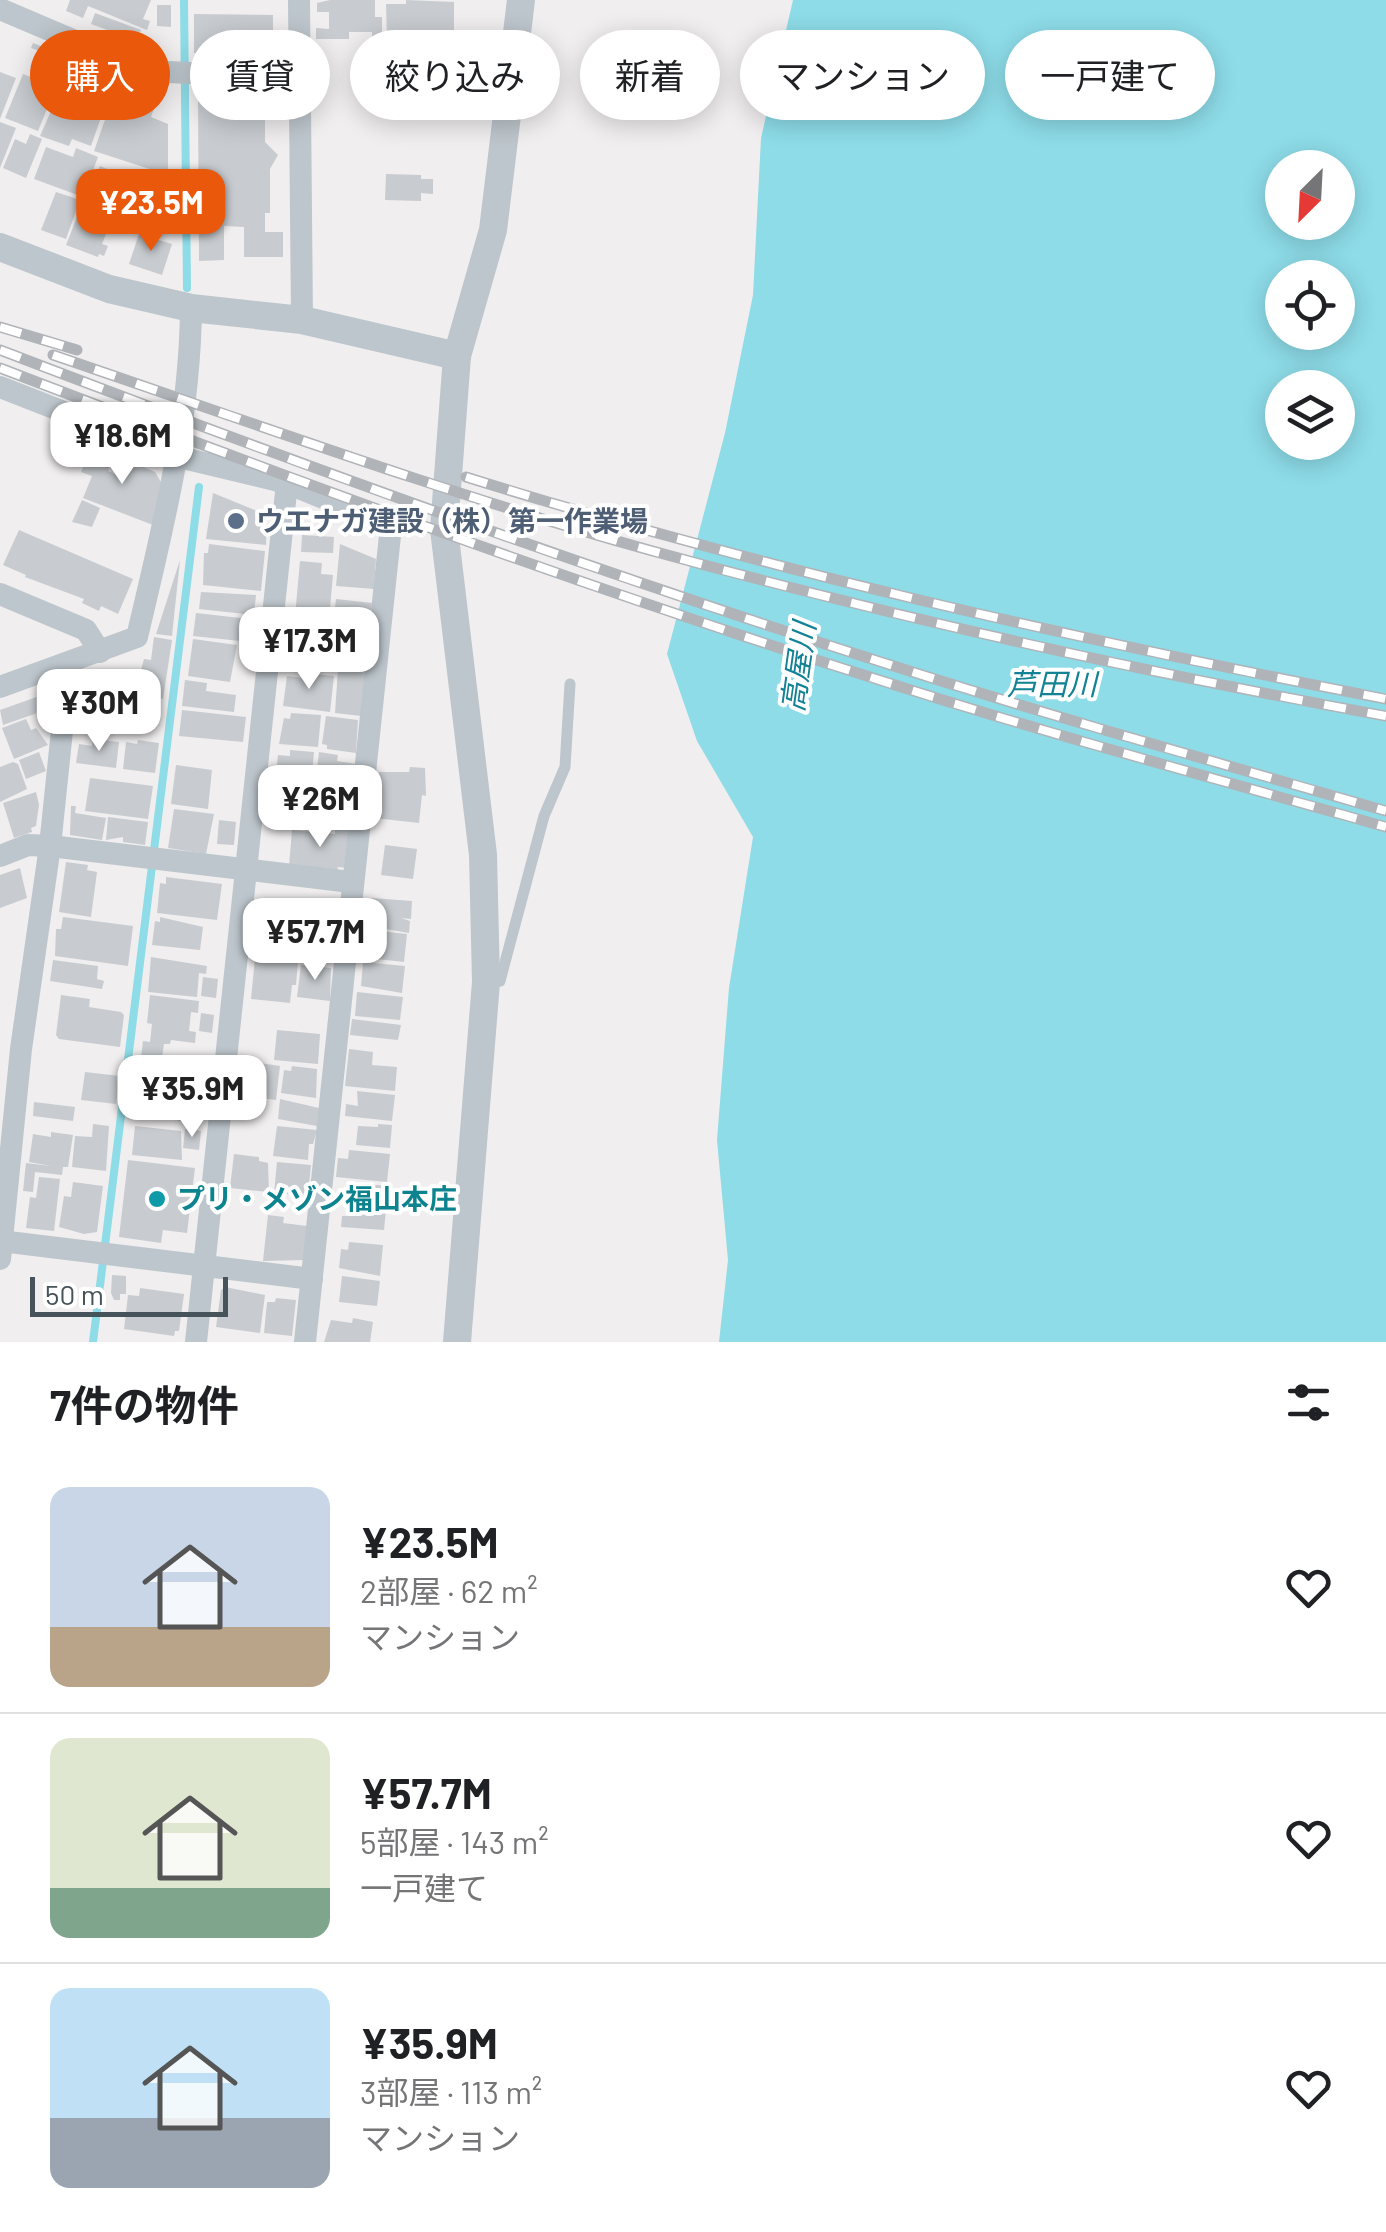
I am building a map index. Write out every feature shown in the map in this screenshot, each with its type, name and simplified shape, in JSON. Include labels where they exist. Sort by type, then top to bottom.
[{"type":"street","points":[[299,0],[300,30]]},
{"type":"street","points":[[456,1342],[486,982],[483,855],[444,529],[457,356],[493,230],[521,0]]},
{"type":"street","points":[[0,9],[146,71],[190,73]]},
{"type":"street","points":[[302,120],[302,320]]},
{"type":"street","points":[[0,247],[108,289],[190,308],[302,320],[457,356]]},
{"type":"street","points":[[0,687],[138,637],[179,457],[190,364],[190,308]]},
{"type":"street","points":[[0,387],[179,457],[287,483],[391,526],[305,1342]]},
{"type":"street","points":[[196,1342],[287,483]]},
{"type":"street","points":[[0,594],[86,630],[100,652]]},
{"type":"street","points":[[69,663],[50,846],[10,1054],[1,1247],[312,1278]]},
{"type":"street","points":[[0,856],[28,845],[50,846],[351,882]]},
{"type":"lane","points":[[486,982],[500,981],[544,816],[565,767],[570,684]]},
{"type":"water","name":"芦田川","points":[[793,0],[1386,0],[1386,1342],[719,1342],[728,1260],[717,1140],[729,988],[753,837],[697,741],[667,654],[725,433],[753,295],[765,120],[985,120],[985,30],[786,30]]},
{"type":"building","points":[[70,0],[151,0],[143,19],[150,21],[147,30],[88,6],[83,18],[66,11]]},
{"type":"building","points":[[375,0],[375,17],[382,17],[382,30],[350,30],[349,39],[330,39],[330,30],[316,30],[329,29],[329,12],[317,12],[317,3]]},
{"type":"building","points":[[406,0],[454,2],[454,30],[387,30],[386,4],[406,4]]},
{"type":"building","points":[[157,5],[171,5],[171,27],[157,26]]},
{"type":"building","points":[[95,13],[141,30],[107,30],[91,24]]},
{"type":"building","points":[[194,14],[273,15],[273,30],[194,30]]},
{"type":"building","points":[[0,72],[16,78],[0,119]]},
{"type":"building","points":[[23,74],[30,77],[30,120],[42,120],[38,131],[5,118]]},
{"type":"building","points":[[47,120],[100,120],[91,146],[72,139],[69,146],[40,136]]},
{"type":"building","points":[[105,120],[158,120],[168,124],[168,175],[94,151]]},
{"type":"building","points":[[198,120],[265,120],[265,142],[278,155],[270,169],[270,213],[265,213],[265,232],[283,232],[283,257],[244,257],[244,227],[224,226],[224,260],[199,261]]},
{"type":"building","points":[[0,122],[16,128],[0,168]]},
{"type":"building","points":[[30,134],[42,139],[26,178],[3,168],[15,139],[26,144]]},
{"type":"building","points":[[46,147],[73,157],[76,148],[98,157],[83,197],[34,179]]},
{"type":"building","points":[[100,166],[127,177],[113,212],[86,201]]},
{"type":"building","points":[[386,174],[433,179],[433,194],[421,193],[421,201],[385,200]]},
{"type":"building","points":[[139,181],[172,194],[164,213],[169,215],[164,227],[125,215]]},
{"type":"building","points":[[56,192],[80,200],[66,239],[41,230]]},
{"type":"building","points":[[83,202],[100,208],[96,219],[110,224],[102,244],[108,246],[104,256],[66,245]]},
{"type":"building","points":[[139,234],[172,244],[162,275],[129,264]]},
{"type":"building","points":[[90,449],[112,452],[108,471],[122,477],[129,461],[155,472],[161,482],[153,525],[83,498],[92,476],[81,472]]},
{"type":"building","points":[[213,493],[267,515],[266,545],[206,539]]},
{"type":"building","points":[[82,500],[100,508],[92,527],[72,522]]},
{"type":"building","points":[[19,530],[133,579],[118,614],[101,606],[99,611],[82,603],[84,599],[3,565]]},
{"type":"building","points":[[302,535],[334,537],[333,553],[301,552]]},
{"type":"building","points":[[209,544],[265,551],[261,591],[203,585],[204,553],[208,553]]},
{"type":"building","points":[[340,544],[376,559],[374,589],[336,586]]},
{"type":"building","points":[[180,560],[172,636],[156,634]]},
{"type":"building","points":[[300,561],[322,563],[321,574],[333,575],[329,619],[295,616]]},
{"type":"building","points":[[201,592],[256,595],[254,615],[199,609]]},
{"type":"building","points":[[336,599],[372,603],[369,627],[333,624]]},
{"type":"building","points":[[196,613],[258,620],[257,627],[242,625],[240,641],[193,636]]},
{"type":"building","points":[[292,621],[325,623],[322,658],[290,656]]},
{"type":"building","points":[[330,627],[367,631],[366,664],[327,656]]},
{"type":"building","points":[[154,637],[172,640],[163,699],[143,696],[144,682],[138,681],[144,659],[151,660]]},
{"type":"building","points":[[193,639],[237,645],[230,682],[188,676]]},
{"type":"building","points":[[365,668],[361,716],[335,713],[338,669]]},
{"type":"building","points":[[305,673],[334,676],[330,712],[283,706],[287,676],[304,678]]},
{"type":"building","points":[[185,680],[207,683],[206,691],[236,695],[234,712],[182,706]]},
{"type":"building","points":[[48,693],[52,699],[49,709],[3,725],[0,710]]},
{"type":"building","points":[[182,710],[246,717],[243,742],[179,736]]},
{"type":"building","points":[[291,713],[321,715],[318,747],[279,744],[284,718],[290,719]]},
{"type":"building","points":[[326,716],[358,720],[356,753],[327,749],[322,744]]},
{"type":"building","points":[[26,719],[31,730],[36,728],[48,745],[14,759],[2,728]]},
{"type":"building","points":[[93,739],[119,742],[116,768],[76,763],[79,744],[92,746]]},
{"type":"building","points":[[138,740],[159,743],[155,773],[123,769],[126,742],[137,744]]},
{"type":"building","points":[[290,750],[314,752],[311,784],[275,781],[278,755],[290,756]]},
{"type":"building","points":[[39,752],[46,771],[26,779],[19,760]]},
{"type":"building","points":[[319,752],[338,755],[337,761],[356,764],[352,789],[315,785]]},
{"type":"building","points":[[18,764],[27,789],[0,802],[0,767]]},
{"type":"building","points":[[176,765],[212,770],[208,809],[171,804]]},
{"type":"building","points":[[410,767],[425,768],[426,796],[422,795],[419,823],[374,818],[379,772],[409,772]]},
{"type":"building","points":[[90,778],[153,786],[148,819],[85,811]]},
{"type":"building","points":[[276,786],[310,790],[307,822],[270,818]]},
{"type":"building","points":[[314,789],[353,793],[344,827],[313,824]]},
{"type":"building","points":[[36,792],[36,826],[31,828],[32,832],[14,838],[3,803]]},
{"type":"building","points":[[71,806],[76,806],[75,813],[106,818],[102,840],[70,835]]},
{"type":"building","points":[[174,809],[214,814],[206,854],[168,848]]},
{"type":"building","points":[[108,817],[148,822],[145,845],[123,842],[123,837],[106,840]]},
{"type":"building","points":[[219,820],[236,822],[234,845],[217,844]]},
{"type":"building","points":[[335,829],[351,830],[347,868],[338,867],[337,873],[289,866],[292,830],[335,834]]},
{"type":"building","points":[[385,845],[417,849],[413,879],[381,875]]},
{"type":"building","points":[[66,862],[88,865],[87,870],[97,872],[91,917],[59,912]]},
{"type":"building","points":[[20,868],[27,898],[0,908],[0,875]]},
{"type":"building","points":[[166,877],[222,884],[217,920],[157,913],[160,883],[166,884]]},
{"type":"building","points":[[372,898],[412,901],[411,919],[401,918],[410,921],[409,933],[362,925],[364,906],[371,907]]},
{"type":"building","points":[[307,899],[340,899],[334,952],[327,951],[327,947],[257,940],[260,910],[305,915]]},
{"type":"building","points":[[63,917],[133,926],[128,966],[55,956],[56,929],[61,929]]},
{"type":"building","points":[[160,917],[203,927],[200,950],[152,945],[155,921],[160,922]]},
{"type":"building","points":[[362,929],[407,934],[404,962],[359,957]]},
{"type":"building","points":[[284,947],[299,948],[296,985],[292,985],[290,1003],[251,999],[255,958],[267,959],[267,951],[283,952]]},
{"type":"building","points":[[151,957],[207,966],[206,974],[199,973],[197,997],[148,992]]},
{"type":"building","points":[[53,960],[98,966],[97,979],[104,981],[102,989],[50,981]]},
{"type":"building","points":[[363,962],[405,966],[402,993],[361,986]]},
{"type":"building","points":[[301,965],[331,968],[330,1001],[297,997]]},
{"type":"building","points":[[203,977],[218,979],[216,998],[201,996]]},
{"type":"building","points":[[357,992],[403,997],[400,1020],[355,1016]]},
{"type":"building","points":[[61,995],[90,999],[89,1007],[121,1012],[124,1015],[120,1047],[59,1039],[56,1035]]},
{"type":"building","points":[[150,995],[199,1001],[198,1013],[191,1012],[189,1031],[196,1032],[195,1043],[171,1040],[164,1044],[161,1064],[150,1063],[148,1075],[139,1073],[143,1041],[150,1042]]},
{"type":"building","points":[[201,1013],[214,1015],[212,1033],[199,1031]]},
{"type":"building","points":[[352,1019],[401,1025],[398,1040],[350,1035]]},
{"type":"building","points":[[277,1030],[320,1034],[318,1064],[274,1060]]},
{"type":"building","points":[[349,1049],[373,1052],[372,1065],[397,1067],[395,1091],[345,1086]]},
{"type":"building","points":[[168,1063],[208,1071],[202,1123],[138,1116],[142,1079],[166,1081]]},
{"type":"building","points":[[244,1064],[280,1066],[276,1100],[240,1095]]},
{"type":"building","points":[[292,1066],[317,1069],[316,1098],[281,1093],[284,1070],[291,1071]]},
{"type":"building","points":[[85,1072],[120,1076],[116,1104],[81,1100]]},
{"type":"building","points":[[357,1091],[395,1095],[392,1121],[345,1116],[346,1104],[358,1106]]},
{"type":"building","points":[[280,1099],[319,1108],[317,1126],[278,1119]]},
{"type":"building","points":[[34,1102],[75,1107],[73,1121],[33,1116]]},
{"type":"building","points":[[93,1124],[109,1126],[106,1171],[72,1167],[75,1136],[92,1137]]},
{"type":"building","points":[[392,1125],[390,1148],[356,1145],[358,1126]]},
{"type":"building","points":[[135,1126],[181,1131],[182,1160],[132,1155]]},
{"type":"building","points":[[277,1126],[317,1130],[313,1144],[309,1144],[308,1160],[273,1156]]},
{"type":"building","points":[[185,1129],[201,1131],[199,1150],[183,1148]]},
{"type":"building","points":[[51,1132],[73,1135],[68,1167],[63,1167],[62,1175],[35,1172],[33,1192],[23,1191],[26,1163],[51,1166],[29,1162],[33,1134],[51,1137]]},
{"type":"building","points":[[349,1150],[390,1154],[387,1182],[336,1177],[338,1158],[348,1159]]},
{"type":"building","points":[[234,1154],[259,1157],[259,1161],[268,1163],[269,1192],[230,1188]]},
{"type":"building","name":"プリ・メゾン福山本庄","points":[[128,1160],[195,1168],[187,1233],[163,1230],[161,1243],[119,1237]]},
{"type":"building","points":[[277,1162],[311,1165],[308,1196],[274,1193]]},
{"type":"building","points":[[39,1177],[60,1179],[54,1231],[26,1228],[30,1197],[36,1198]]},
{"type":"building","points":[[73,1182],[103,1186],[97,1232],[84,1234],[59,1227],[64,1196],[71,1197]]},
{"type":"building","points":[[350,1182],[387,1186],[386,1207],[348,1203]]},
{"type":"building","points":[[349,1207],[386,1210],[384,1230],[341,1227],[342,1216],[348,1216]]},
{"type":"building","points":[[268,1215],[284,1217],[283,1223],[307,1226],[304,1260],[263,1261]]},
{"type":"building","points":[[349,1242],[383,1245],[380,1276],[339,1268],[341,1249],[348,1250]]},
{"type":"building","points":[[112,1275],[126,1276],[126,1294],[120,1294],[120,1300],[114,1300],[111,1293]]},
{"type":"building","points":[[342,1276],[380,1281],[377,1306],[339,1302]]},
{"type":"building","points":[[225,1287],[265,1295],[260,1333],[216,1327],[221,1290]]},
{"type":"building","points":[[140,1288],[184,1294],[179,1331],[174,1336],[124,1329],[128,1295],[139,1296]]},
{"type":"building","points":[[276,1298],[296,1300],[292,1336],[264,1333],[267,1302],[275,1302]]},
{"type":"building","points":[[353,1318],[373,1322],[370,1342],[324,1342],[331,1320],[352,1323]]},
{"type":"waterway","points":[[184,0],[187,288]]},
{"type":"waterway","points":[[93,1342],[199,487]]},
{"type":"railway","points":[[0,327],[77,350]]},
{"type":"railway","points":[[0,350],[437,512],[767,625],[1004,700],[1386,811]]},
{"type":"railway","points":[[53,355],[424,481],[649,550],[1016,641],[1386,716]]},
{"type":"railway","points":[[0,368],[432,529],[760,642],[998,717],[1386,827]]},
{"type":"railway","points":[[466,477],[694,543],[923,601],[1386,699]]},
{"type":"place","name":"ウエナガ建設（株）第一作業場","points":[[236,521]]},
{"type":"place","name":"プリ・メゾン福山本庄","points":[[157,1199]]},
{"type":"water label","name":"高屋川","points":[[799,667]]}]
